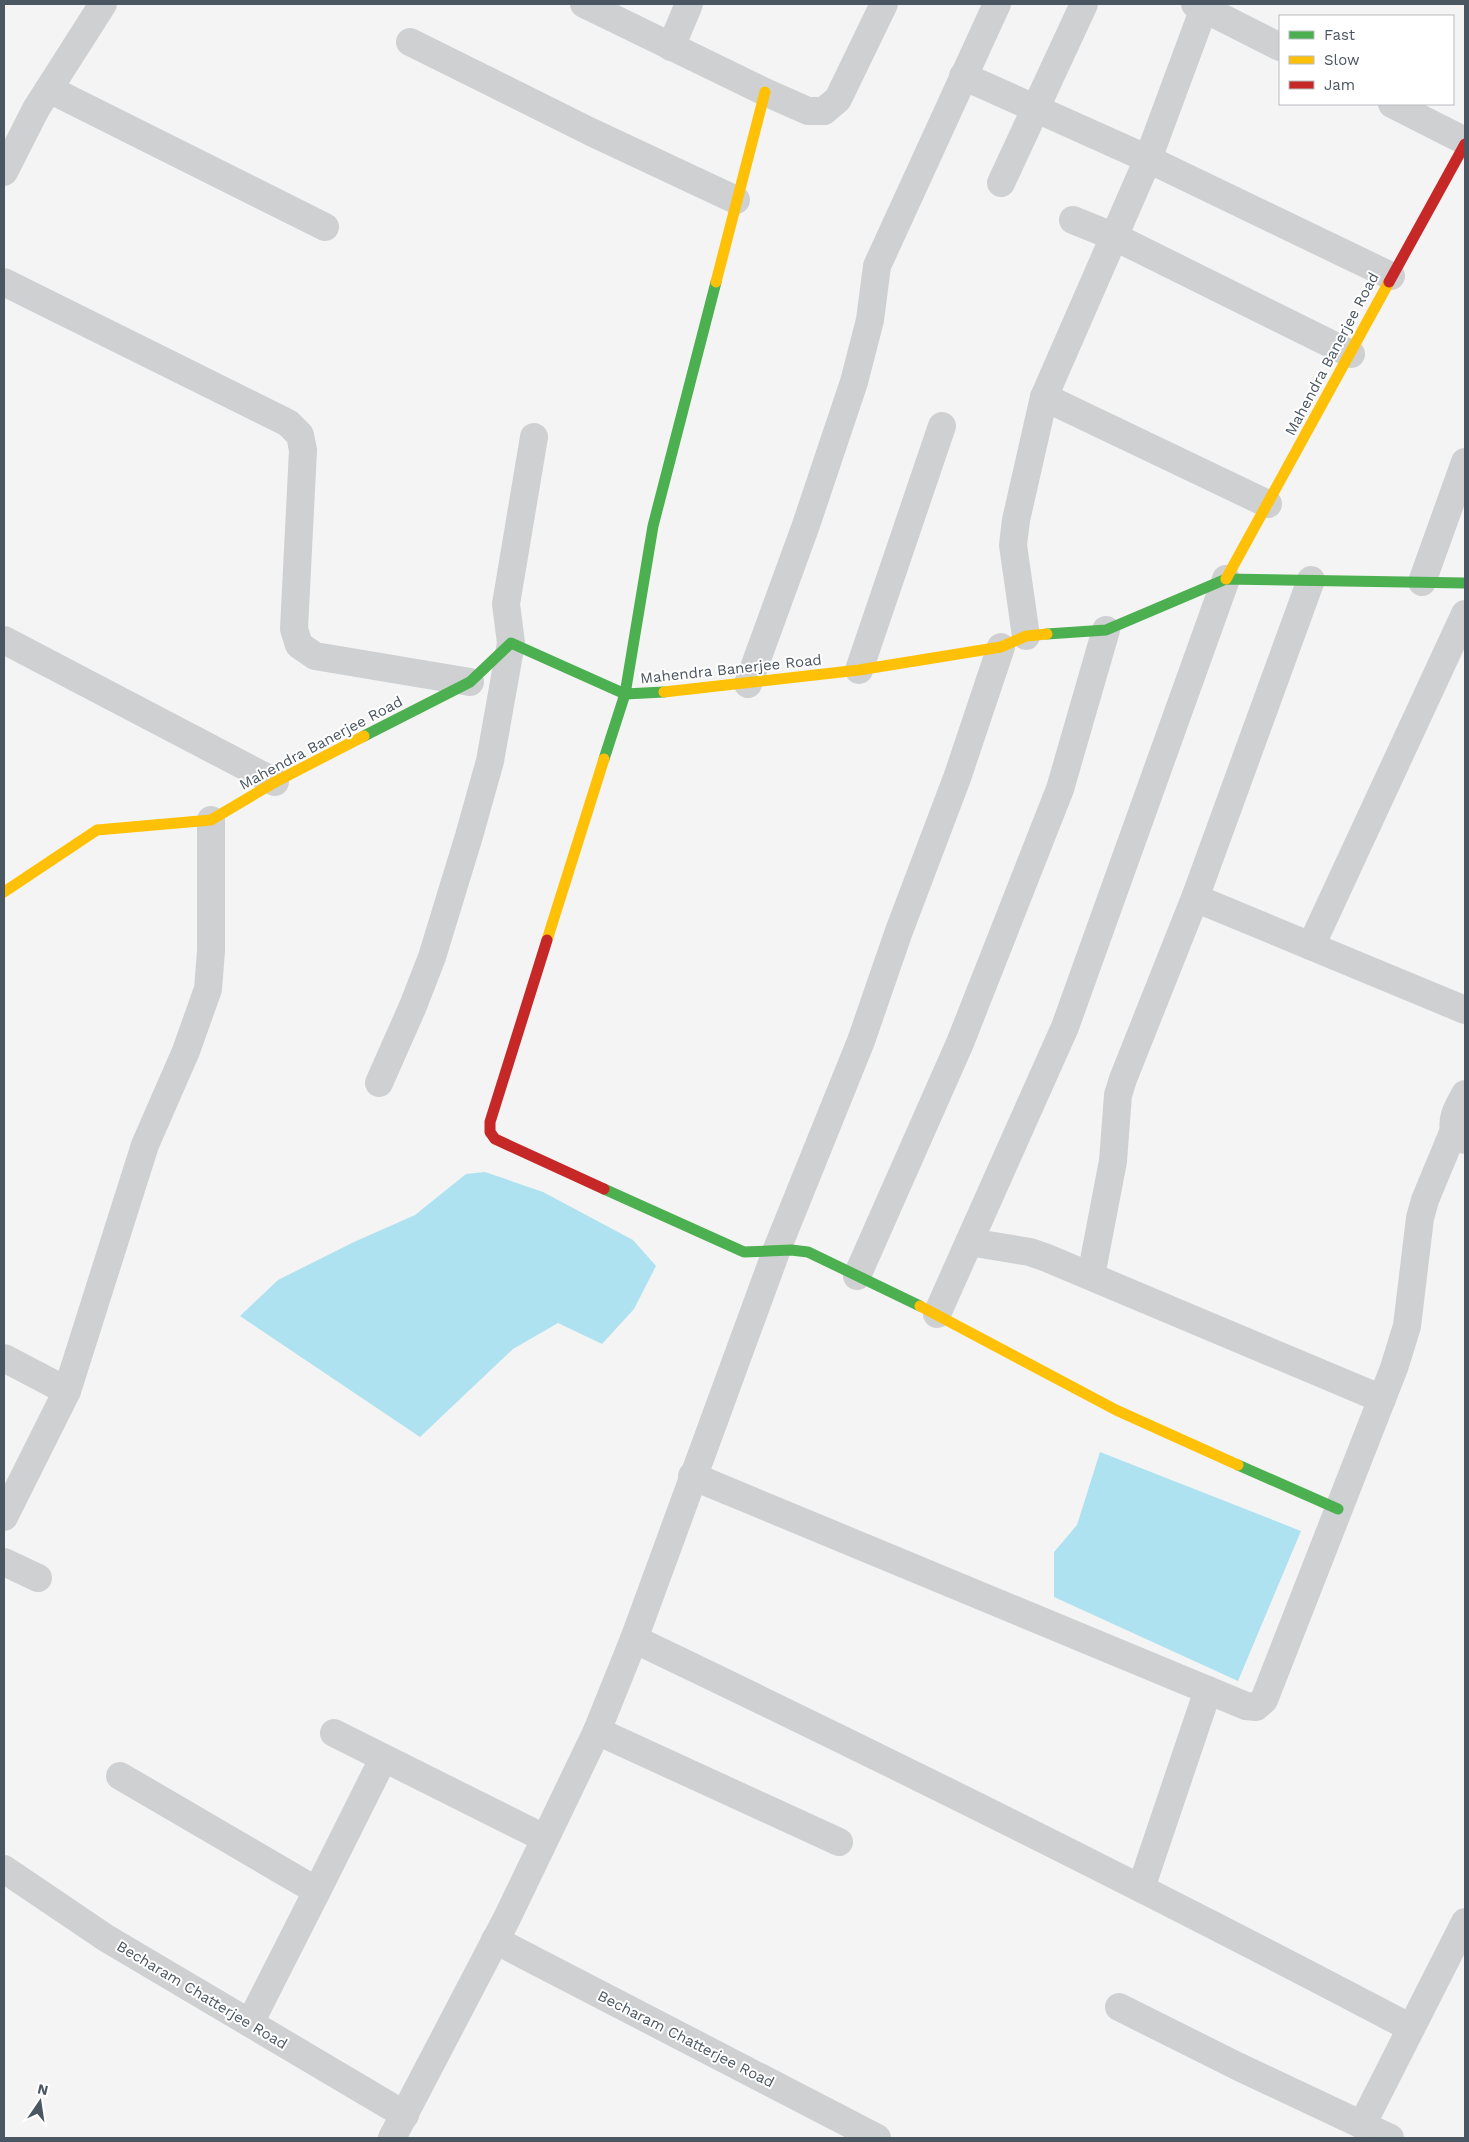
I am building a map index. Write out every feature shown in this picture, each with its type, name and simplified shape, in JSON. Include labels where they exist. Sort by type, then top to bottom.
[{"type":"street","points":[[4,172],[27,126],[103,4]]},
{"type":"street","points":[[584,4],[764,92],[808,111],[824,111],[838,99],[884,4]]},
{"type":"street","points":[[671,47],[689,4]]},
{"type":"street","points":[[748,684],[806,525],[854,382],[870,320],[877,266],[997,4]]},
{"type":"street","points":[[1001,183],[1084,4]]},
{"type":"street","points":[[1026,636],[1013,545],[1016,520],[1044,397],[1148,159],[1200,6],[1279,46]]},
{"type":"street","points":[[410,42],[591,132],[736,200]]},
{"type":"street","points":[[963,76],[1148,159],[1391,276]]},
{"type":"street","points":[[49,89],[326,227]]},
{"type":"street","points":[[764,92],[653,526],[625,694],[490,1122],[490,1132],[495,1139],[744,1252],[756,1254],[777,1249],[793,1248],[808,1252],[937,1314],[1122,1413],[1338,1509]]},
{"type":"street","points":[[1394,105],[1465,143]]},
{"type":"street","name":"Mahendra Banerjee Road","points":[[1226,579],[1465,143]]},
{"type":"street","points":[[1073,220],[1115,237],[1351,354]]},
{"type":"street","points":[[4,282],[288,423],[300,435],[303,450],[294,628],[299,645],[315,656],[470,682]]},
{"type":"street","points":[[1044,397],[1268,504]]},
{"type":"street","points":[[859,670],[942,426]]},
{"type":"street","points":[[379,1083],[432,957],[467,845],[490,761],[511,643],[506,604],[534,437]]},
{"type":"street","points":[[1422,582],[1465,462]]},
{"type":"street","points":[[937,1314],[1065,1027],[1226,579]]},
{"type":"street","name":"Mahendra Banerjee Road","points":[[4,892],[97,830],[211,820],[275,782],[470,682],[511,643],[625,694],[673,692],[859,670],[1001,646],[1026,636],[1106,630],[1226,579],[1465,583]]},
{"type":"street","points":[[1091,1276],[1113,1161],[1118,1095],[1194,898],[1311,580]]},
{"type":"street","points":[[1311,946],[1465,614]]},
{"type":"street","points":[[857,1276],[960,1043],[1060,789],[1106,630]]},
{"type":"street","points":[[4,640],[275,782]]},
{"type":"street","points":[[501,1929],[597,1731],[634,1639],[692,1476],[777,1249],[861,1041],[899,931],[957,778],[1001,646]]},
{"type":"street","points":[[4,1517],[67,1391],[145,1145],[186,1051],[208,989],[211,951],[211,820]]},
{"type":"street","points":[[1194,898],[1465,1010]]},
{"type":"street","points":[[692,1476],[1246,1706],[1256,1707],[1264,1700],[1382,1399],[1407,1326],[1420,1218],[1425,1200],[1460,1135],[1454,1117],[1465,1094]]},
{"type":"street","points":[[969,1242],[1030,1252],[1382,1399]]},
{"type":"street","points":[[4,1358],[67,1391]]},
{"type":"street","points":[[4,1562],[38,1578]]},
{"type":"street","points":[[634,1639],[863,1749],[1141,1888],[1411,2028]]},
{"type":"street","points":[[1141,1888],[1208,1690]]},
{"type":"street","points":[[597,1731],[838,1842]]},
{"type":"street","points":[[334,1732],[383,1759],[544,1838]]},
{"type":"street","points":[[250,2022],[383,1759]]},
{"type":"street","points":[[120,1776],[317,1891]]},
{"type":"street","name":"Becharam Chatterjee Road","points":[[4,1868],[106,1938],[250,2022],[397,2129],[501,1929],[877,2138]]},
{"type":"street","points":[[1362,2125],[1465,1922]]},
{"type":"street","points":[[1119,2007],[1237,2066],[1390,2138]]},
{"type":"water","points":[[485,1172],[543,1192],[633,1240],[656,1266],[634,1309],[602,1344],[558,1323],[513,1349],[420,1437],[240,1316],[278,1280],[354,1242],[415,1215],[466,1174]]},
{"type":"water","points":[[1100,1452],[1301,1531],[1238,1681],[1054,1597],[1054,1552],[1077,1525]]},
{"type":"traffic: fast","points":[[604,759],[625,694],[653,526],[716,282]]},
{"type":"traffic: fast","points":[[1047,634],[1106,630],[1226,579],[1465,583]]},
{"type":"traffic: fast","points":[[364,736],[470,682],[511,643],[625,694],[664,692]]},
{"type":"traffic: fast","points":[[604,1189],[744,1252],[791,1250],[808,1252],[920,1306]]},
{"type":"traffic: fast","points":[[1238,1465],[1338,1509]]},
{"type":"traffic: slow","points":[[716,282],[765,92]]},
{"type":"traffic: slow","points":[[1226,579],[1389,282]]},
{"type":"traffic: slow","points":[[664,692],[859,670],[1001,647],[1026,636],[1047,634]]},
{"type":"traffic: slow","points":[[4,892],[97,830],[211,820],[275,782],[364,736]]},
{"type":"traffic: slow","points":[[547,940],[604,759]]},
{"type":"traffic: slow","points":[[920,1306],[1116,1410],[1238,1465]]},
{"type":"traffic: jam","points":[[1389,282],[1465,144]]},
{"type":"traffic: jam","points":[[547,940],[490,1122],[490,1132],[495,1139],[604,1189]]}]
